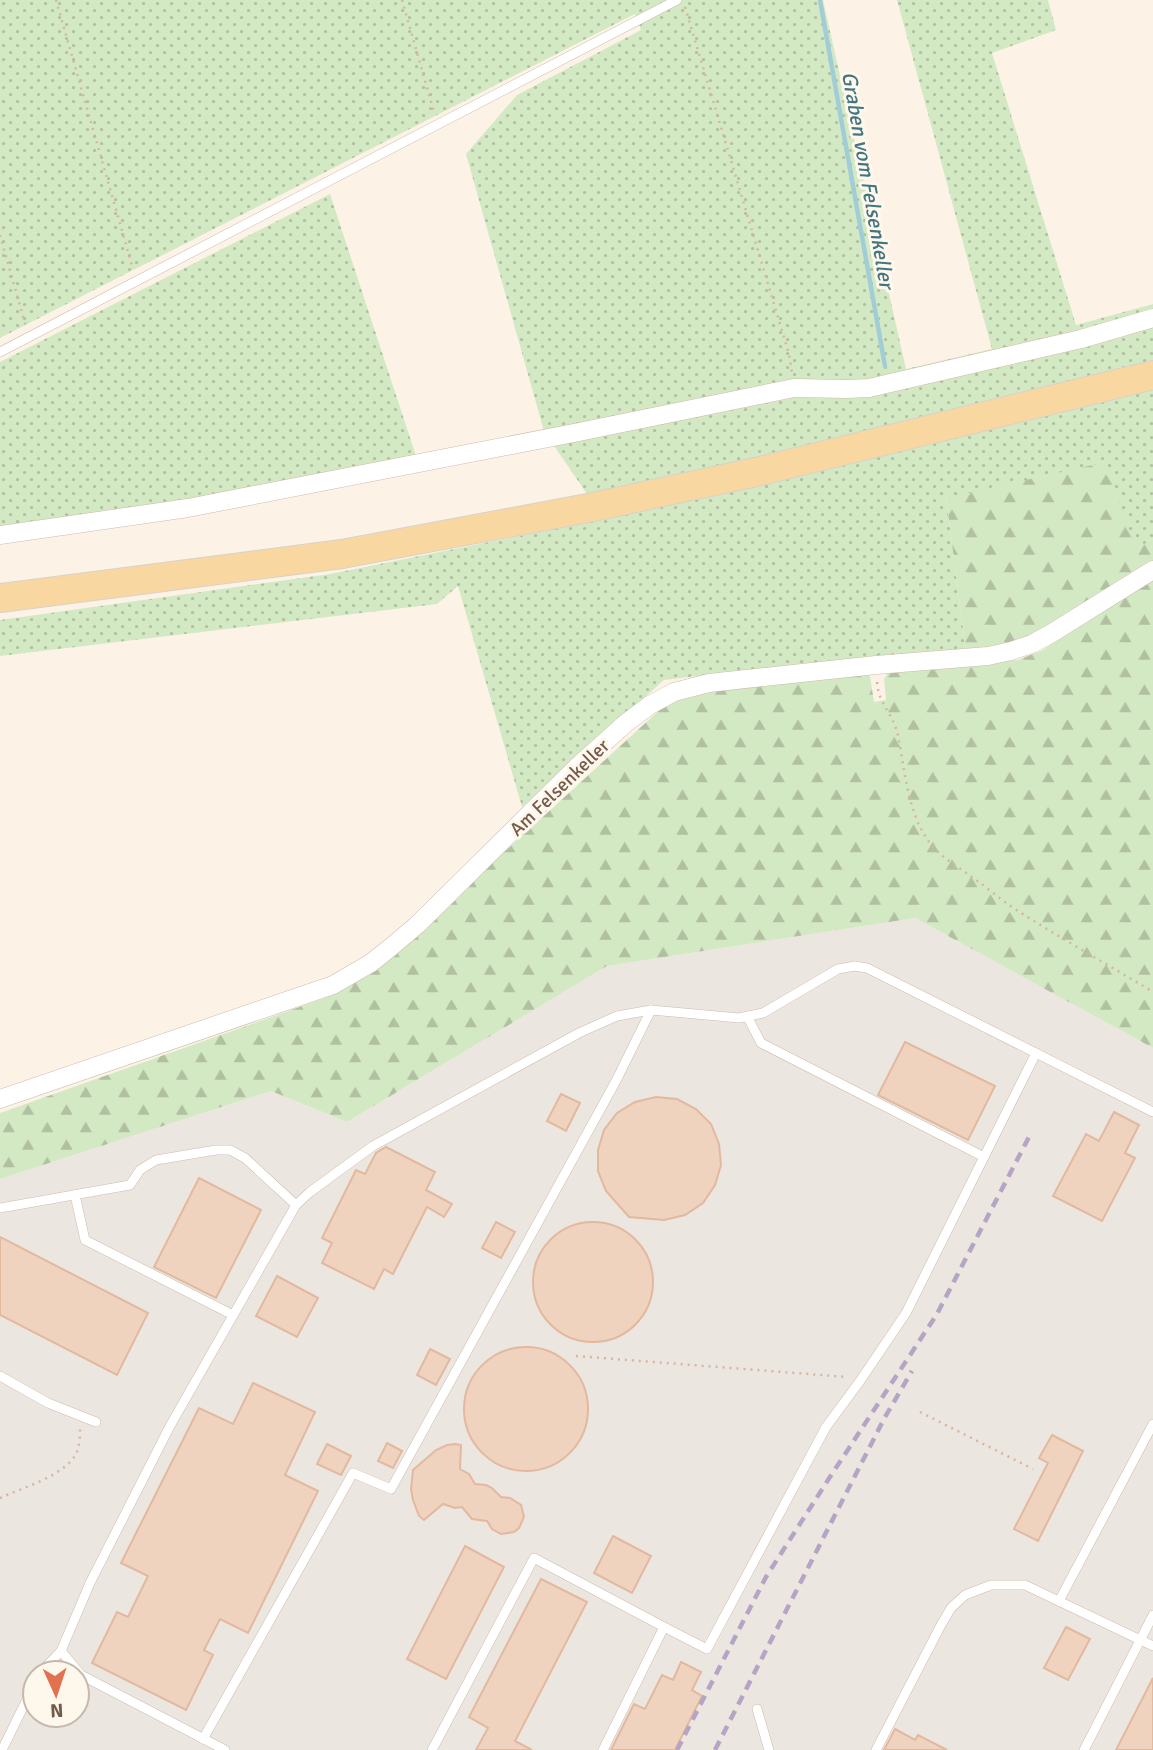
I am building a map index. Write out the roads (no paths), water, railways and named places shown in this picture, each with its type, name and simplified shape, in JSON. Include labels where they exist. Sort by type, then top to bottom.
[{"type":"main road","points":[[0,598],[342,554],[580,509],[756,472],[1153,375]]},
{"type":"street","points":[[0,535],[188,508],[794,388],[869,388],[1081,339],[1153,318]]},
{"type":"street","name":"Am Felsenkeller","points":[[0,1099],[333,985],[371,963],[417,925],[578,766],[650,705],[674,692],[709,683],[988,656],[1031,644],[1153,570]]},
{"type":"lane","points":[[0,352],[677,0]]},
{"type":"lane","points":[[53,1659],[61,1651],[90,1583],[158,1450],[296,1205],[373,1146],[579,1033],[617,1016],[651,1010],[739,1018],[763,1013],[838,969],[855,966],[867,968],[1153,1112]]},
{"type":"lane","points":[[203,1739],[353,1473],[391,1489],[617,1079],[651,1010]]},
{"type":"lane","points":[[747,1016],[761,1043],[984,1157]]},
{"type":"lane","points":[[432,1750],[534,1558],[707,1650],[826,1427],[906,1314],[1036,1053]]},
{"type":"lane","points":[[0,1208],[130,1185],[140,1170],[156,1160],[216,1150],[230,1150],[246,1158],[296,1205]]},
{"type":"lane","points":[[75,1195],[85,1240],[233,1315]]},
{"type":"lane","points":[[0,1376],[48,1404],[96,1422]]},
{"type":"lane","points":[[1059,1601],[1153,1424]]},
{"type":"lane","points":[[876,1750],[951,1608],[965,1595],[991,1585],[1025,1585],[1153,1646]]},
{"type":"lane","points":[[1084,1750],[1153,1615]]},
{"type":"lane","points":[[603,1750],[664,1627]]},
{"type":"lane","points":[[61,1651],[81,1675],[225,1750]]},
{"type":"lane","points":[[757,1709],[769,1750]]},
{"type":"lane","points":[[2,1750],[21,1711]]},
{"type":"waterway","name":"Graben vom Felsenkeller","points":[[820,0],[885,366]]},
{"type":"railway","points":[[677,1750],[766,1577],[937,1314],[1029,1137]]},
{"type":"railway","points":[[715,1750],[885,1417],[912,1371]]}]
